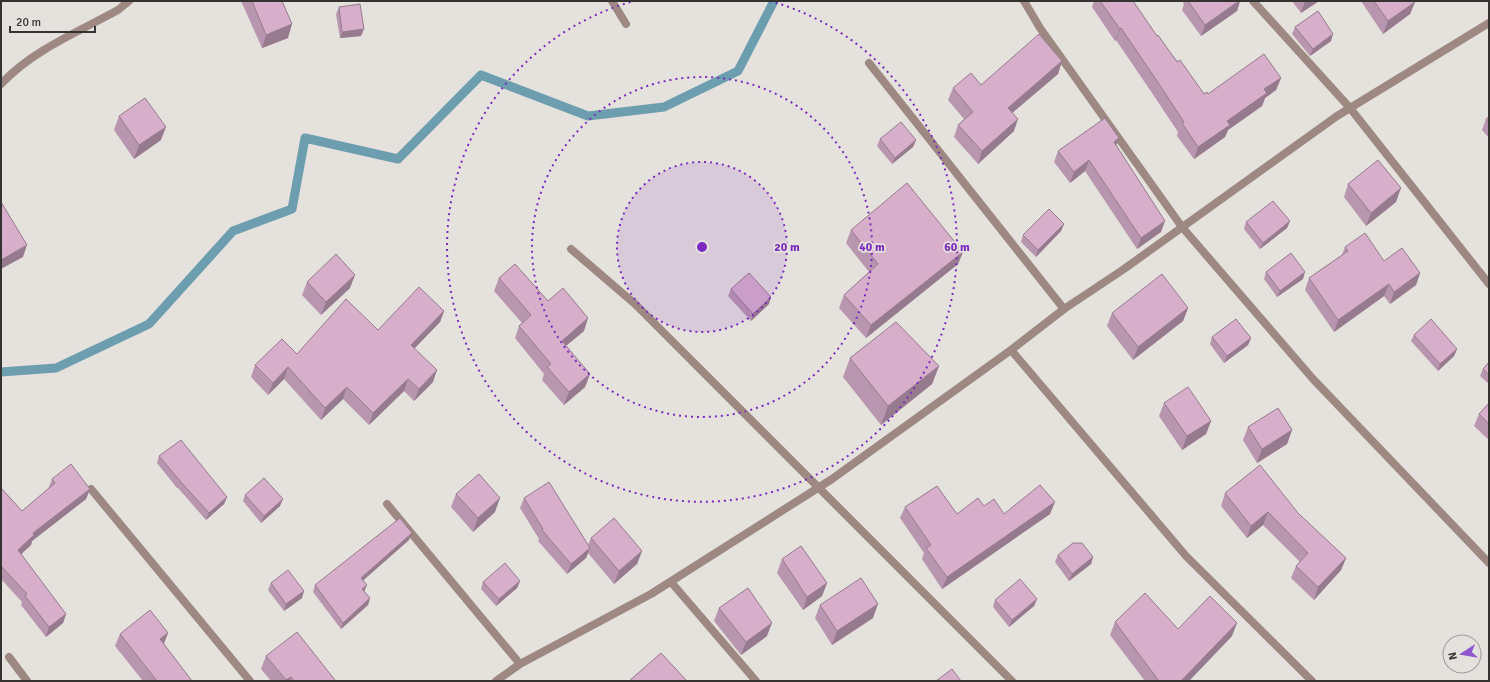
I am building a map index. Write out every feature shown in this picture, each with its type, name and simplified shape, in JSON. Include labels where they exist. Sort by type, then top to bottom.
[{"type":"street","points":[[1,84],[13,71],[32,56],[118,10],[129,1]]},
{"type":"street","points":[[612,1],[626,24]]},
{"type":"street","points":[[1024,1],[1040,28],[1182,227],[1313,379],[1489,563]]},
{"type":"street","points":[[1253,1],[1350,108],[1489,284]]},
{"type":"street","points":[[496,681],[520,664],[651,594],[819,488],[1011,350],[1064,309],[1124,269],[1350,108],[1489,23]]},
{"type":"street","points":[[869,63],[1064,309]]},
{"type":"street","points":[[571,249],[635,304],[1012,681]]},
{"type":"street","points":[[1011,350],[1186,556],[1312,681]]},
{"type":"street","points":[[91,489],[250,681]]},
{"type":"street","points":[[387,504],[520,664]]},
{"type":"street","points":[[671,582],[756,681]]},
{"type":"street","points":[[9,657],[28,681]]},
{"type":"building","points":[[252,1],[282,1],[292,24],[266,35]]},
{"type":"building","points":[[1100,1],[1133,1],[1157,36],[1158,35],[1177,62],[1180,60],[1204,94],[1207,92],[1208,94],[1264,54],[1281,78],[1264,89],[1267,93],[1227,121],[1230,125],[1198,147],[1182,123],[1184,122],[1155,78],[1121,28],[1120,29]]},
{"type":"building","points":[[1188,1],[1239,1],[1205,25]]},
{"type":"building","points":[[1374,1],[1414,1],[1415,2],[1388,21]]},
{"type":"building","points":[[360,4],[364,29],[342,32],[339,7]]},
{"type":"building","points":[[1318,11],[1333,34],[1313,49],[1295,27]]},
{"type":"building","points":[[1039,34],[1062,61],[1008,108],[1018,119],[982,151],[958,125],[973,112],[953,88],[971,73],[981,85]]},
{"type":"building","points":[[145,98],[166,127],[139,145],[119,116]]},
{"type":"building","points":[[1105,118],[1119,138],[1114,142],[1165,221],[1141,238],[1089,160],[1074,172],[1058,151]]},
{"type":"building","points":[[901,122],[916,140],[895,158],[880,139]]},
{"type":"building","points":[[1378,160],[1401,188],[1371,213],[1348,184]]},
{"type":"building","points":[[907,183],[963,252],[871,325],[844,295],[878,264],[851,230]]},
{"type":"building","points":[[1273,201],[1290,221],[1263,243],[1246,222]]},
{"type":"building","points":[[1,202],[27,245],[1,260]]},
{"type":"building","points":[[1049,209],[1064,224],[1038,250],[1023,235]]},
{"type":"building","points":[[1365,233],[1384,261],[1402,248],[1420,273],[1394,292],[1389,284],[1338,320],[1309,278],[1348,251],[1345,247]]},
{"type":"building","points":[[1291,253],[1305,272],[1280,291],[1266,272]]},
{"type":"building","points":[[336,254],[355,275],[326,302],[307,282]]},
{"type":"building","points":[[515,264],[548,301],[563,288],[588,318],[562,341],[590,374],[569,392],[547,367],[551,364],[519,326],[531,315],[499,278]]},
{"type":"building","points":[[749,273],[771,297],[753,314],[731,289]]},
{"type":"building","points":[[1162,274],[1188,308],[1138,347],[1112,313]]},
{"type":"building","points":[[419,287],[444,311],[411,345],[437,370],[419,389],[408,379],[373,413],[347,387],[325,408],[288,367],[273,383],[255,365],[282,339],[297,354],[346,299],[378,330]]},
{"type":"building","points":[[1236,319],[1251,338],[1227,356],[1212,337]]},
{"type":"building","points":[[1431,319],[1457,349],[1440,364],[1414,335]]},
{"type":"building","points":[[896,322],[939,366],[888,406],[850,358]]},
{"type":"building","points":[[1489,362],[1489,375],[1483,369]]},
{"type":"building","points":[[1188,387],[1211,421],[1187,436],[1164,403]]},
{"type":"building","points":[[1489,403],[1489,424],[1479,414]]},
{"type":"building","points":[[1278,408],[1292,430],[1262,449],[1248,427]]},
{"type":"building","points":[[181,440],[227,497],[209,513],[159,456]]},
{"type":"building","points":[[71,464],[90,489],[33,533],[34,535],[18,550],[66,614],[49,627],[25,596],[27,594],[1,566],[1,488],[22,511],[55,483],[52,479]]},
{"type":"building","points":[[1260,465],[1298,513],[1346,558],[1318,587],[1296,566],[1308,553],[1268,512],[1251,526],[1225,493]]},
{"type":"building","points":[[479,474],[500,498],[478,518],[456,494]]},
{"type":"building","points":[[264,478],[283,499],[264,516],[245,495]]},
{"type":"building","points":[[549,482],[590,548],[571,564],[542,530],[543,529],[524,498]]},
{"type":"building","points":[[1040,485],[1055,502],[947,577],[926,548],[931,545],[905,507],[937,486],[957,514],[978,498],[984,506],[994,499],[1004,514]]},
{"type":"building","points":[[400,518],[412,533],[361,578],[367,585],[362,589],[370,598],[343,623],[315,585]]},
{"type":"building","points":[[614,518],[642,551],[619,571],[591,538]]},
{"type":"building","points":[[1073,543],[1082,543],[1093,557],[1072,574],[1058,555]]},
{"type":"building","points":[[801,546],[827,583],[807,597],[782,559]]},
{"type":"building","points":[[505,563],[520,581],[499,599],[483,582]]},
{"type":"building","points":[[288,570],[304,591],[286,604],[271,583]]},
{"type":"building","points":[[861,578],[878,604],[837,631],[820,605]]},
{"type":"building","points":[[1020,579],[1037,599],[1012,620],[995,600]]},
{"type":"building","points":[[748,588],[772,623],[746,642],[719,608]]},
{"type":"building","points":[[1145,593],[1178,629],[1210,596],[1237,623],[1181,681],[1159,681],[1115,622]]},
{"type":"building","points":[[150,610],[168,633],[160,639],[192,681],[157,681],[120,634]]},
{"type":"building","points":[[297,632],[335,680],[334,681],[294,681],[291,677],[286,680],[266,656]]},
{"type":"building","points":[[661,653],[687,681],[629,681]]},
{"type":"building","points":[[952,669],[961,681],[936,681]]},
{"type":"waterway","points":[[1,372],[56,368],[149,324],[233,231],[292,209],[305,138],[398,159],[481,75],[588,116],[664,107],[738,71],[774,1]]}]
